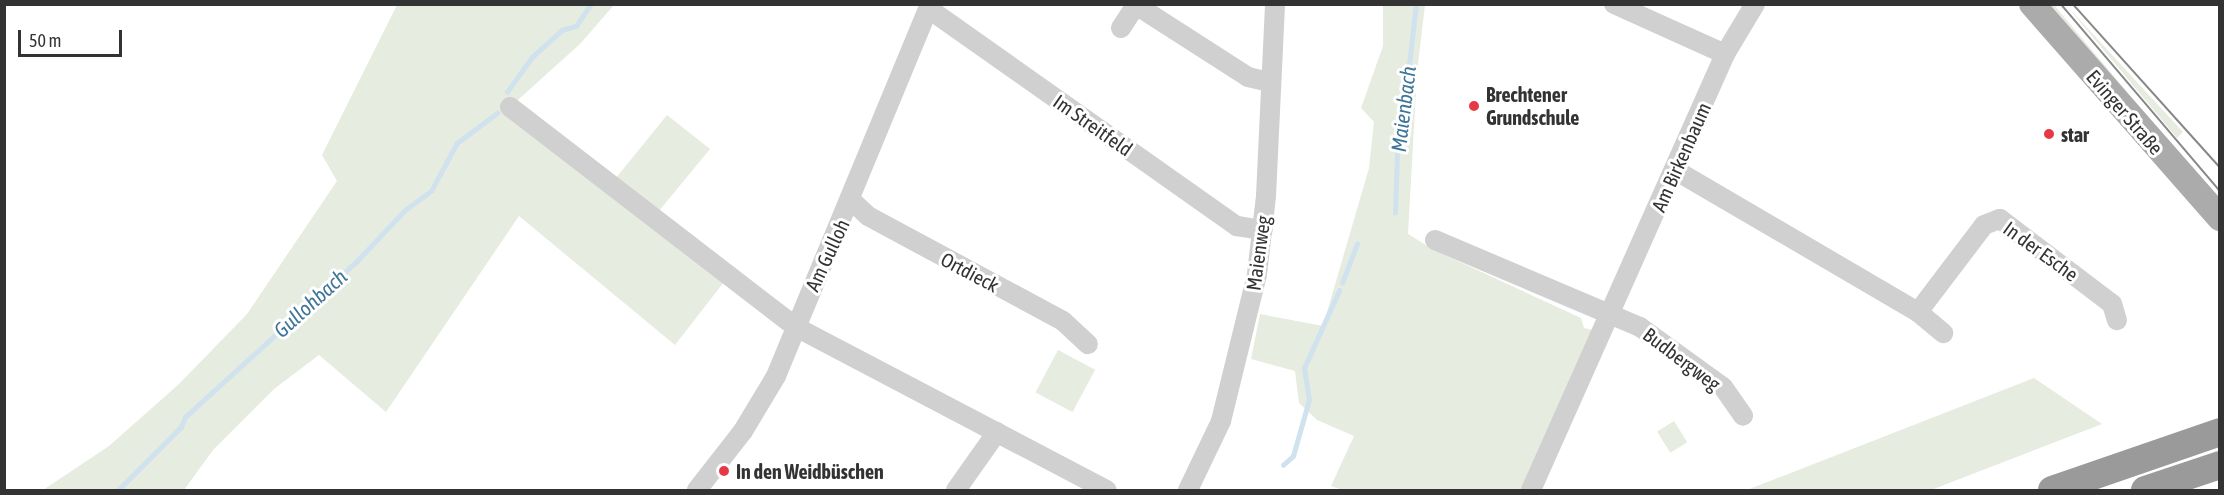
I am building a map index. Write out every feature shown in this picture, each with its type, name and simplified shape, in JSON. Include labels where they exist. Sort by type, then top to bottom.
[{"type":"highway","points":[[2052,490],[2220,432]]},
{"type":"highway","points":[[2145,490],[2220,465]]},
{"type":"main road","name":"Evinger Straße","points":[[2032,4],[2220,218]]},
{"type":"street","name":"Maienweg","points":[[1188,490],[1221,421],[1246,327],[1263,230],[1269,82],[1275,4]]},
{"type":"street","points":[[1614,4],[1725,54]]},
{"type":"street","name":"Am Birkenbaum","points":[[1532,490],[1725,54],[1755,4]]},
{"type":"street","points":[[1121,28],[1136,5],[1248,77],[1269,82]]},
{"type":"street","name":"Am Gulloh","points":[[697,490],[762,404],[794,326],[852,201],[929,7]]},
{"type":"street","name":"Im Streitfeld","points":[[929,7],[1237,226],[1263,230]]},
{"type":"street","points":[[510,107],[794,326],[1107,490]]},
{"type":"street","points":[[1675,170],[1918,312],[1943,333]]},
{"type":"street","name":"Ortdieck","points":[[852,201],[868,216],[1063,321],[1088,344]]},
{"type":"street","name":"In der Esche","points":[[1918,312],[1984,225],[2000,219],[2112,303],[2117,320]]},
{"type":"street","points":[[1435,240],[1611,313]]},
{"type":"street","name":"Budbergweg","points":[[1611,313],[1681,353],[1723,387],[1743,416]]},
{"type":"street","points":[[956,490],[997,432]]},
{"type":"shaded area","points":[[397,5],[614,5],[580,44],[510,107],[616,178],[667,115],[710,149],[649,223],[724,282],[675,345],[519,216],[386,412],[319,355],[274,389],[213,450],[184,490],[43,490],[109,446],[179,384],[247,314],[337,181],[322,155]]},
{"type":"shaded area","points":[[1383,5],[1425,5],[1417,72],[1408,234],[1434,250],[1581,318],[1584,328],[1593,330],[1524,490],[1342,490],[1331,486],[1354,436],[1317,420],[1299,403],[1295,371],[1251,359],[1260,314],[1323,326],[1369,168],[1374,122],[1361,108],[1383,46]]},
{"type":"shaded area","points":[[2045,5],[2054,5],[2171,144]]},
{"type":"shaded area","points":[[2066,5],[2183,132],[2177,138]]},
{"type":"shaded area","points":[[1058,350],[1095,370],[1073,412],[1035,392]]},
{"type":"shaded area","points":[[2034,378],[2102,424],[1931,490],[1747,490]]},
{"type":"shaded area","points":[[1674,421],[1687,442],[1670,453],[1657,432]]},
{"type":"waterway","name":"Gullohbach","points":[[507,92],[532,57],[562,30],[576,26],[591,4]]},
{"type":"waterway","name":"Maienbach","points":[[1395,213],[1398,122],[1404,109],[1416,4]]},
{"type":"waterway","name":"Gullohbach","points":[[118,490],[181,427],[185,417],[356,262],[405,210],[431,191],[457,143],[497,113]]},
{"type":"waterway","name":"Maienbach","points":[[1342,283],[1357,244]]},
{"type":"waterway","name":"Maienbach","points":[[1283,465],[1293,456],[1309,400],[1304,368],[1339,291]]},
{"type":"tram line","points":[[2061,4],[2220,191]]},
{"type":"tram line","points":[[2073,4],[2220,167]]},
{"type":"place","name":"Brechtener Grundschule","points":[[1474,106]]},
{"type":"place","name":"star","points":[[2049,134]]},
{"type":"place","name":"In den Weidbüschen","points":[[724,471]]}]
